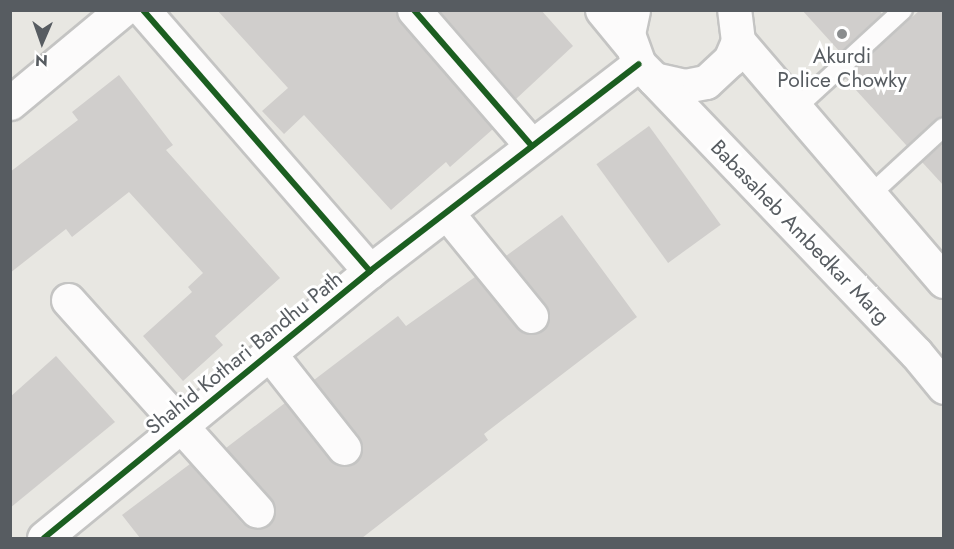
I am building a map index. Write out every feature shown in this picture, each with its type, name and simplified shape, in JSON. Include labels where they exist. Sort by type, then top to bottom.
[{"type":"street","points":[[10,103],[122,10]]},
{"type":"street","points":[[143,10],[370,271]]},
{"type":"street","points":[[414,10],[532,146]]},
{"type":"street","name":"Babasaheb Ambedkar Marg","points":[[602,10],[641,62],[916,353],[944,387]]},
{"type":"street","points":[[633,10],[641,62],[674,86],[706,82],[730,60],[739,20]]},
{"type":"street","points":[[739,20],[796,108],[944,281]]},
{"type":"street","name":"Shahid Kothari Bandhu Path","points":[[44,538],[370,271],[641,62]]},
{"type":"street","points":[[447,213],[531,316]]},
{"type":"street","points":[[68,300],[183,424],[257,511]]},
{"type":"street","points":[[269,353],[344,448]]},
{"type":"lane","points":[[796,108],[903,10]]},
{"type":"lane","points":[[870,195],[944,126]]},
{"type":"building","points":[[217,10],[396,10],[400,22],[493,129],[450,167],[446,162],[391,210],[304,115],[284,134],[262,111],[288,88]]},
{"type":"building","points":[[439,10],[541,10],[573,46],[516,99]]},
{"type":"building","name":"Akurdi Police Chowky","points":[[802,10],[879,10],[882,14],[840,52]]},
{"type":"building","points":[[920,10],[944,10],[944,116],[907,146],[845,78]]},
{"type":"building","points":[[119,75],[173,145],[166,150],[280,278],[215,336],[223,345],[183,381],[143,336],[192,292],[188,287],[203,273],[129,192],[72,237],[66,229],[10,273],[10,172],[78,120],[72,112]]},
{"type":"building","points":[[649,126],[721,225],[668,263],[596,164]]},
{"type":"building","points":[[944,143],[944,186],[922,162]]},
{"type":"building","points":[[562,215],[637,317],[484,434],[488,440],[362,538],[140,538],[122,515],[190,464],[243,524],[252,529],[269,525],[275,516],[271,499],[226,448],[285,403],[330,460],[338,466],[355,463],[362,454],[359,437],[314,380],[398,316],[406,326],[475,277],[517,328],[533,335],[542,331],[549,322],[546,305],[506,256]]},
{"type":"building","points":[[56,356],[115,422],[10,508],[10,397]]},
{"type":"cycle path","points":[[143,10],[370,271]]},
{"type":"cycle path","points":[[414,10],[532,146]]},
{"type":"cycle path","points":[[44,538],[370,271],[639,64]]},
{"type":"place","name":"Akurdi Police Chowky","points":[[842,34]]}]
